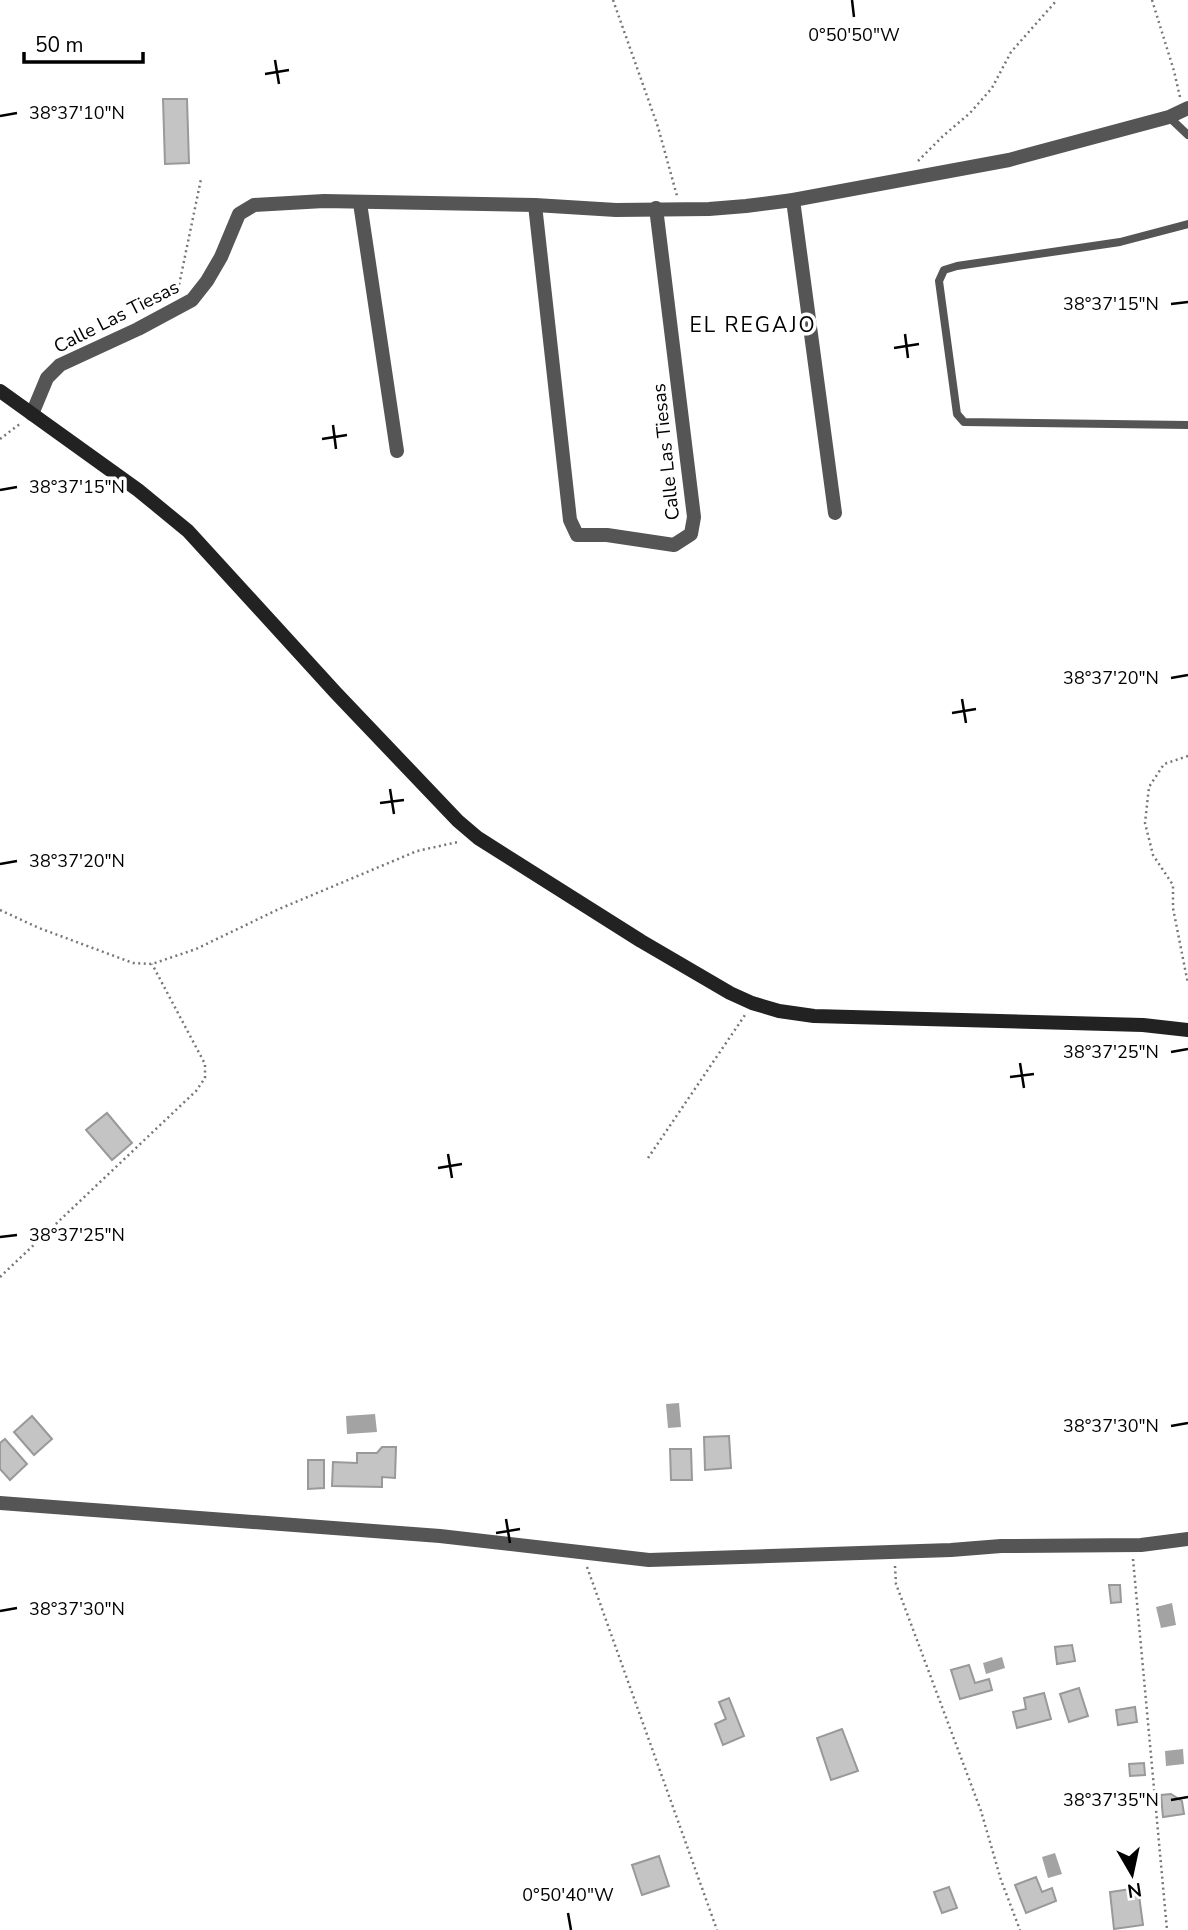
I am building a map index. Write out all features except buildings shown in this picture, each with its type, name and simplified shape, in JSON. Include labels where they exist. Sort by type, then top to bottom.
[{"type":"street","name":"Calle Las Tiesas","points":[[32,414],[47,378],[60,365],[138,330],[192,300],[200,292],[221,257],[239,214],[254,205],[324,201],[535,205],[616,210],[709,209],[793,200],[1009,160],[1180,112]]},
{"type":"street","points":[[793,200],[835,513]]},
{"type":"street","points":[[360,203],[397,451]]},
{"type":"street","name":"Calle Las Tiesas","points":[[535,205],[570,520],[577,535],[618,536],[674,545],[691,534],[694,517],[656,208]]},
{"type":"street","points":[[0,391],[138,490],[188,531],[336,693],[458,821],[478,838],[641,942],[752,1003],[779,1011],[814,1016],[1143,1024],[1188,1030]]},
{"type":"street","points":[[0,1503],[440,1536],[649,1560],[1001,1546],[1132,1545],[1188,1539]]},
{"type":"lane","points":[[1180,112],[1188,135]]},
{"type":"lane","points":[[1188,224],[1121,242],[957,266],[944,270],[939,281],[957,414],[964,422],[1188,425]]},
{"type":"path","points":[[613,0],[671,168],[677,190],[678,209]]},
{"type":"path","points":[[905,178],[922,156],[970,113],[992,88],[1011,52],[1057,0]]},
{"type":"path","points":[[1152,0],[1174,71],[1180,112]]},
{"type":"path","points":[[173,310],[201,179]]},
{"type":"path","points":[[0,439],[32,414]]},
{"type":"path","points":[[1188,756],[1164,764],[1149,787],[1145,823],[1153,855],[1173,885],[1173,908],[1188,984]]},
{"type":"path","points":[[0,909],[39,928],[134,963],[152,964],[197,949],[279,909],[417,851],[478,838]]},
{"type":"path","points":[[0,1278],[196,1091],[205,1078],[205,1064],[152,964]]},
{"type":"path","points":[[648,1158],[752,1003]]},
{"type":"path","points":[[1132,1545],[1167,1930]]},
{"type":"path","points":[[581,1552],[717,1930]]},
{"type":"path","points":[[897,1552],[896,1584],[981,1811],[1001,1880],[1020,1930]]},
{"type":"shaded area","points":[[679,1403],[681,1427],[668,1428],[666,1404]]},
{"type":"shaded area","points":[[375,1414],[377,1432],[347,1434],[346,1416]]},
{"type":"shaded area","points":[[1172,1603],[1176,1625],[1161,1628],[1156,1607]]},
{"type":"shaded area","points":[[1002,1657],[1005,1668],[986,1674],[983,1663]]},
{"type":"shaded area","points":[[1183,1749],[1184,1764],[1166,1766],[1165,1751]]},
{"type":"shaded area","points":[[1055,1853],[1062,1874],[1048,1878],[1042,1857]]},
{"type":"district","name":"EL REGAJO","points":[[753,325]]}]
